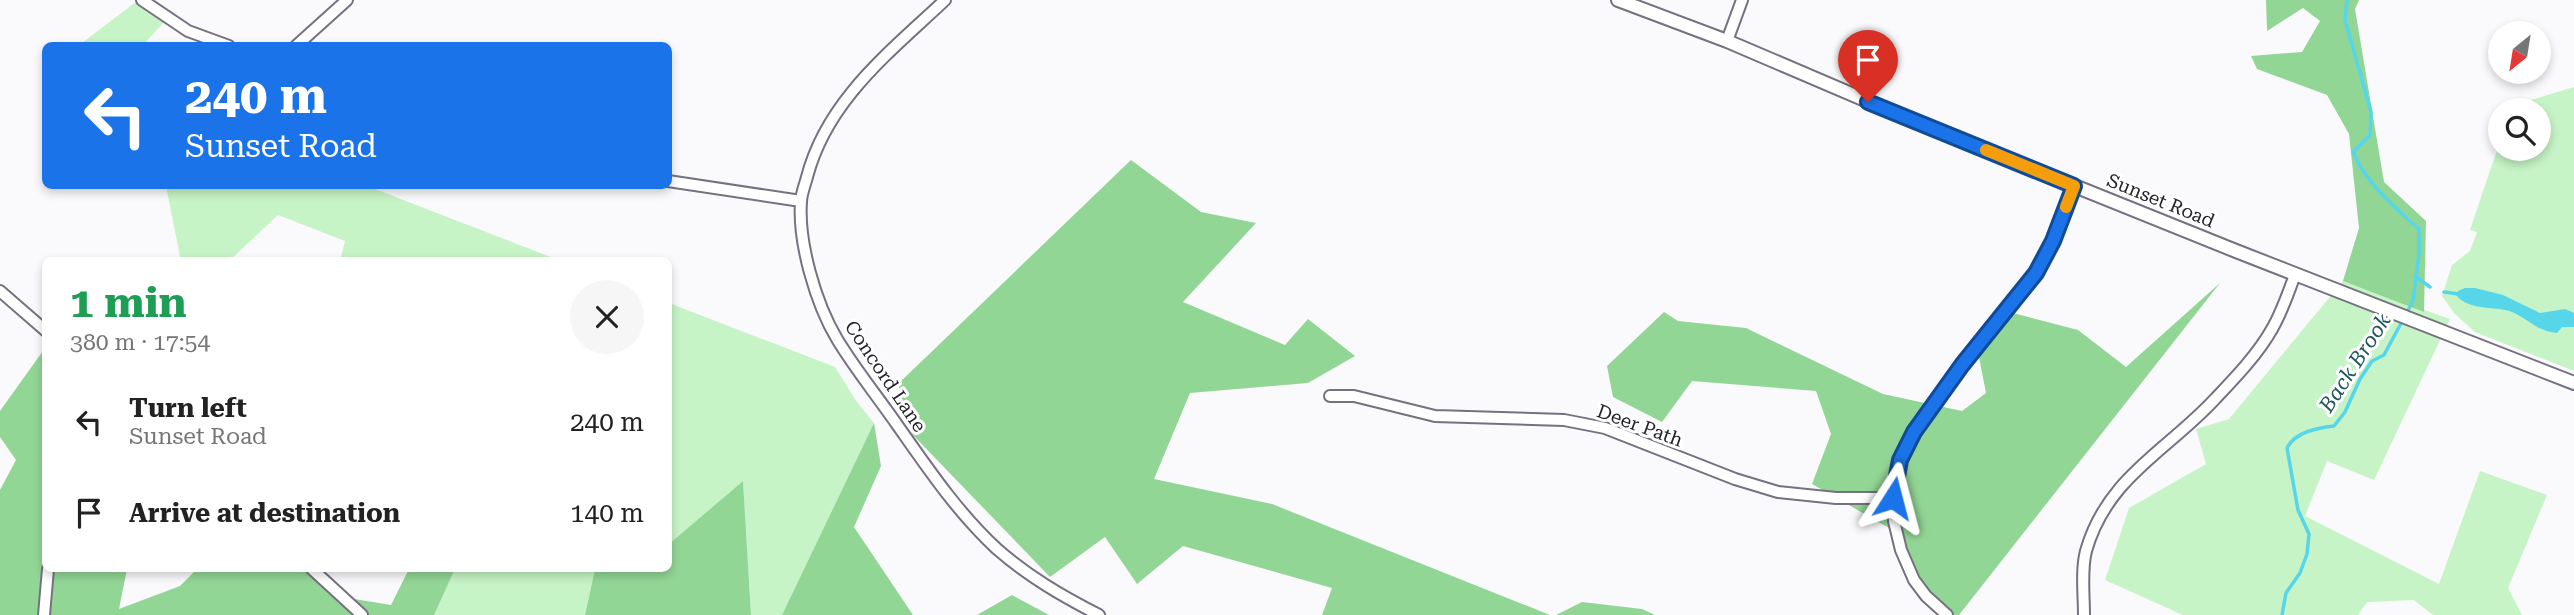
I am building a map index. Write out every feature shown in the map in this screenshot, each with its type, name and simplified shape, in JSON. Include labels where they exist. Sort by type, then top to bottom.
[{"type":"street","points":[[142,0],[188,31],[218,42]]},
{"type":"street","points":[[300,42],[347,0]]},
{"type":"street","name":"Concord Lane","points":[[945,0],[842,101],[824,132],[814,155],[801,201],[803,242],[812,281],[836,338],[951,502],[998,550],[1048,589],[1099,615]]},
{"type":"street","name":"Sunset Road","points":[[1618,0],[1727,41],[1933,129],[2295,275],[2574,383]]},
{"type":"street","points":[[1727,41],[1742,0]]},
{"type":"street","points":[[672,182],[801,201]]},
{"type":"street","points":[[1947,615],[1926,596],[1914,580],[1901,550],[1894,521],[1893,498],[1900,460],[1914,432],[1962,365],[2036,273],[2053,241],[2074,186]]},
{"type":"street","points":[[2084,615],[2085,555],[2091,537],[2113,496],[2130,475],[2215,400],[2272,329],[2295,275]]},
{"type":"street","points":[[0,291],[42,328]]},
{"type":"street","name":"Deer Path","points":[[1331,396],[1354,396],[1435,416],[1564,420],[1605,428],[1735,479],[1778,492],[1836,498],[1893,498]]},
{"type":"street","points":[[44,615],[48,572]]},
{"type":"street","points":[[315,572],[362,615]]},
{"type":"green space","points":[[2266,0],[2359,0],[2355,9],[2384,182],[2426,221],[2424,312],[2343,281],[2359,228],[2349,134],[2327,95],[2257,69],[2251,56],[2302,52],[2320,21],[2303,8],[2267,31]]},
{"type":"green space","points":[[137,1],[165,21],[146,42],[83,42]]},
{"type":"green space","points":[[2574,87],[2574,371],[2475,332],[2454,313],[2442,296],[2452,265],[2470,251],[2477,232],[2470,230],[2493,161],[2551,161],[2551,98],[2538,98]]},
{"type":"green space","points":[[1131,160],[1201,212],[1256,223],[1183,302],[1285,345],[1308,319],[1355,356],[1308,383],[1190,393],[1154,479],[1272,504],[1550,615],[1322,615],[1332,588],[1183,546],[1137,584],[1105,537],[1050,577],[912,434],[898,384]]},
{"type":"green space","points":[[167,189],[375,189],[551,257],[341,257],[345,241],[278,215],[233,257],[180,257]]},
{"type":"green space","points":[[2343,281],[2450,319],[2374,480],[2327,461],[2305,516],[2439,584],[2480,471],[2547,495],[2508,588],[2522,615],[2433,615],[2414,600],[2367,602],[2358,615],[2183,615],[2105,580],[2129,508],[2206,464],[2196,429],[2229,419]]},
{"type":"green space","points":[[2220,283],[1959,615],[1951,615],[1905,569],[1896,532],[1812,484],[1831,434],[1816,391],[1692,381],[1662,422],[1613,397],[1607,366],[1664,312],[1678,321],[1746,328],[1883,394],[1962,411],[1986,393],[1979,357],[2013,313],[2078,330],[2126,367]]},
{"type":"green space","points":[[672,304],[835,367],[874,423],[782,615],[751,615],[743,481],[672,541]]},
{"type":"green space","points":[[42,352],[42,572],[126,572],[119,609],[180,586],[194,572],[313,572],[342,597],[391,605],[408,572],[454,572],[434,615],[0,615],[0,490],[16,460],[0,437],[0,411]]},
{"type":"green space","points":[[874,423],[881,466],[854,527],[913,615],[782,615]]},
{"type":"green space","points":[[743,481],[751,615],[585,615],[594,572],[672,572],[672,541]]},
{"type":"green space","points":[[454,572],[594,572],[585,615],[434,615]]},
{"type":"green space","points":[[1012,595],[1049,615],[977,615]]},
{"type":"green space","points":[[1582,602],[1642,609],[1655,615],[1556,615]]},
{"type":"water","points":[[2465,288],[2503,295],[2540,313],[2565,309],[2574,313],[2574,327],[2562,327],[2557,333],[2550,332],[2512,312],[2468,304],[2456,295]]},
{"type":"waterway","name":"Back Brook","points":[[2282,615],[2286,593],[2300,573],[2307,554],[2309,534],[2298,510],[2287,448],[2301,435],[2334,426],[2345,412],[2360,379],[2372,361],[2384,355],[2413,301],[2419,253],[2419,229],[2373,184],[2353,152],[2370,135],[2371,112],[2345,20],[2347,0]]},
{"type":"waterway","points":[[2415,276],[2430,287]]},
{"type":"waterway","points":[[2444,292],[2459,294]]},
{"type":"slow traffic","points":[[1986,150],[2074,186],[2066,207]]},
{"type":"route","points":[[1868,102],[2074,186],[2053,241],[2036,273],[1962,365],[1914,432],[1900,460],[1893,498]]}]
